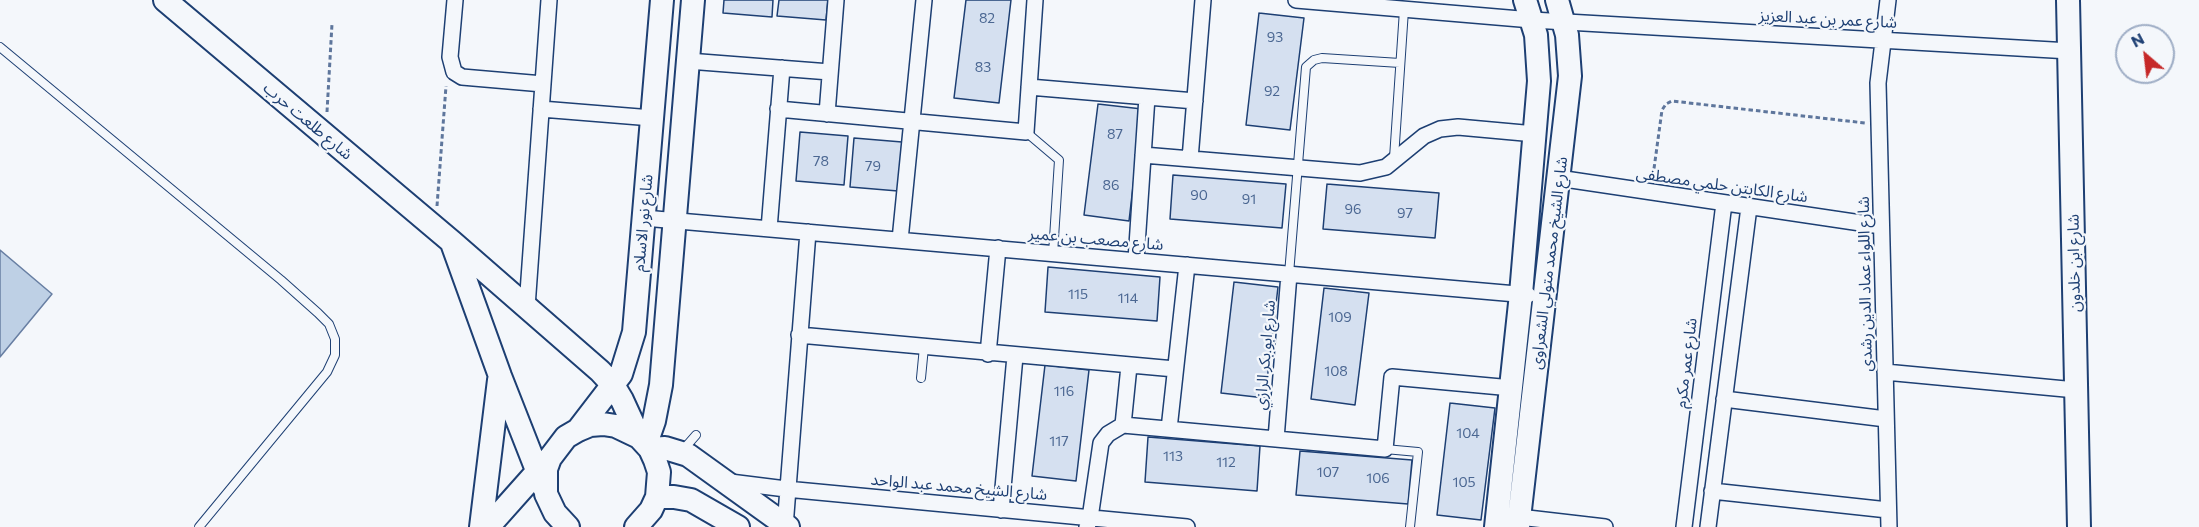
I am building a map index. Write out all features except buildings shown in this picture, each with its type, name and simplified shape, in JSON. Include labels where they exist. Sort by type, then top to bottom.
[{"type":"street","name":"شارع طلعت حرب","points":[[165,0],[444,235],[600,371],[613,385],[659,472],[653,511]]},
{"type":"street","points":[[455,0],[450,57],[454,72],[462,77],[543,84]]},
{"type":"street","points":[[527,307],[549,0]]},
{"type":"street","name":"شارع نور الاسلام","points":[[488,527],[562,442],[578,430],[621,374],[630,350],[634,332],[662,0]]},
{"type":"street","name":"شارع نور الاسلام","points":[[645,443],[660,397],[693,0]]},
{"type":"street","points":[[827,114],[836,0]]},
{"type":"street","points":[[900,240],[924,0]]},
{"type":"street","points":[[778,109],[1026,132],[1035,0]]},
{"type":"street","points":[[1190,159],[1203,0]]},
{"type":"street","name":"شارع عمر بن عبد العزيز","points":[[1296,0],[1342,2],[1404,10],[1529,10],[1564,22],[2070,51]]},
{"type":"street","name":"شارع الشيخ محمد متولي الشعراوى","points":[[1519,522],[1570,76],[1569,48],[1557,0]]},
{"type":"street","name":"شارع اللواء عماد الدين رشدى","points":[[1888,0],[1878,83],[1889,527]]},
{"type":"street","name":"شارع ابن خلدون","points":[[2068,0],[2079,527]]},
{"type":"street","name":"شارع الشيخ محمد متولي الشعراوى","points":[[1496,527],[1521,294],[1540,66],[1529,10]]},
{"type":"street","points":[[688,61],[830,72]]},
{"type":"street","points":[[769,229],[782,68]]},
{"type":"street","points":[[1029,87],[1195,101]]},
{"type":"street","points":[[1136,261],[1147,97]]},
{"type":"street","points":[[542,109],[652,118]]},
{"type":"street","points":[[1143,155],[1360,173],[1378,170],[1394,162],[1424,136],[1449,127],[1535,134]]},
{"type":"street","name":"شارع الكابتن حلمي مصطفى","points":[[1558,178],[1881,226]]},
{"type":"street","name":"شارع عمر مكرم","points":[[1684,527],[1724,203]]},
{"type":"street","points":[[1708,527],[1749,207]]},
{"type":"street","name":"شارع مصعب بن عمير","points":[[644,218],[1545,296]]},
{"type":"street","points":[[786,526],[786,489],[808,232]]},
{"type":"street","points":[[444,235],[500,376],[546,469],[548,499],[558,527]]},
{"type":"street","points":[[988,354],[998,248]]},
{"type":"street","points":[[1169,429],[1187,265]]},
{"type":"street","name":"شارع ابو بكر الرازي","points":[[1276,439],[1289,274]]},
{"type":"street","points":[[799,335],[988,354],[1175,369]]},
{"type":"street","points":[[1001,510],[1015,356]]},
{"type":"street","points":[[1123,425],[1129,366]]},
{"type":"street","points":[[1885,372],[2076,390]]},
{"type":"street","points":[[481,527],[500,376]]},
{"type":"street","points":[[1089,522],[1101,443],[1108,434],[1123,425],[1385,448],[1392,377],[1512,388]]},
{"type":"street","points":[[1724,399],[1886,419]]},
{"type":"street","points":[[578,430],[590,425],[616,426],[645,443],[681,452],[727,482],[786,526]]},
{"type":"street","name":"شارع الشيخ محمد عبد الواحد","points":[[727,482],[1001,510],[1089,522],[1187,527]]},
{"type":"street","points":[[1713,491],[1888,510]]},
{"type":"street","points":[[636,527],[653,511],[675,497],[692,500],[738,527]]},
{"type":"street","points":[[548,499],[555,513],[568,527]]},
{"type":"street","points":[[1519,522],[1605,527]]},
{"type":"lane","points":[[1394,162],[1404,10]]},
{"type":"lane","points":[[0,47],[281,280],[329,324],[335,339],[335,355],[327,372],[199,527]]},
{"type":"lane","points":[[1289,274],[1305,71],[1311,62],[1322,58],[1400,63]]},
{"type":"lane","points":[[1026,132],[1059,160],[1053,254]]},
{"type":"lane","points":[[921,378],[924,347]]},
{"type":"lane","points":[[681,452],[696,435]]},
{"type":"lane","points":[[1385,448],[1418,452],[1410,527]]},
{"type":"path","points":[[326,136],[332,24]]},
{"type":"path","points":[[444,235],[446,86],[454,72]]},
{"type":"path","points":[[1651,192],[1662,110],[1672,101],[1879,125]]},
{"type":"water","points":[[0,250],[52,294],[0,357]]}]
